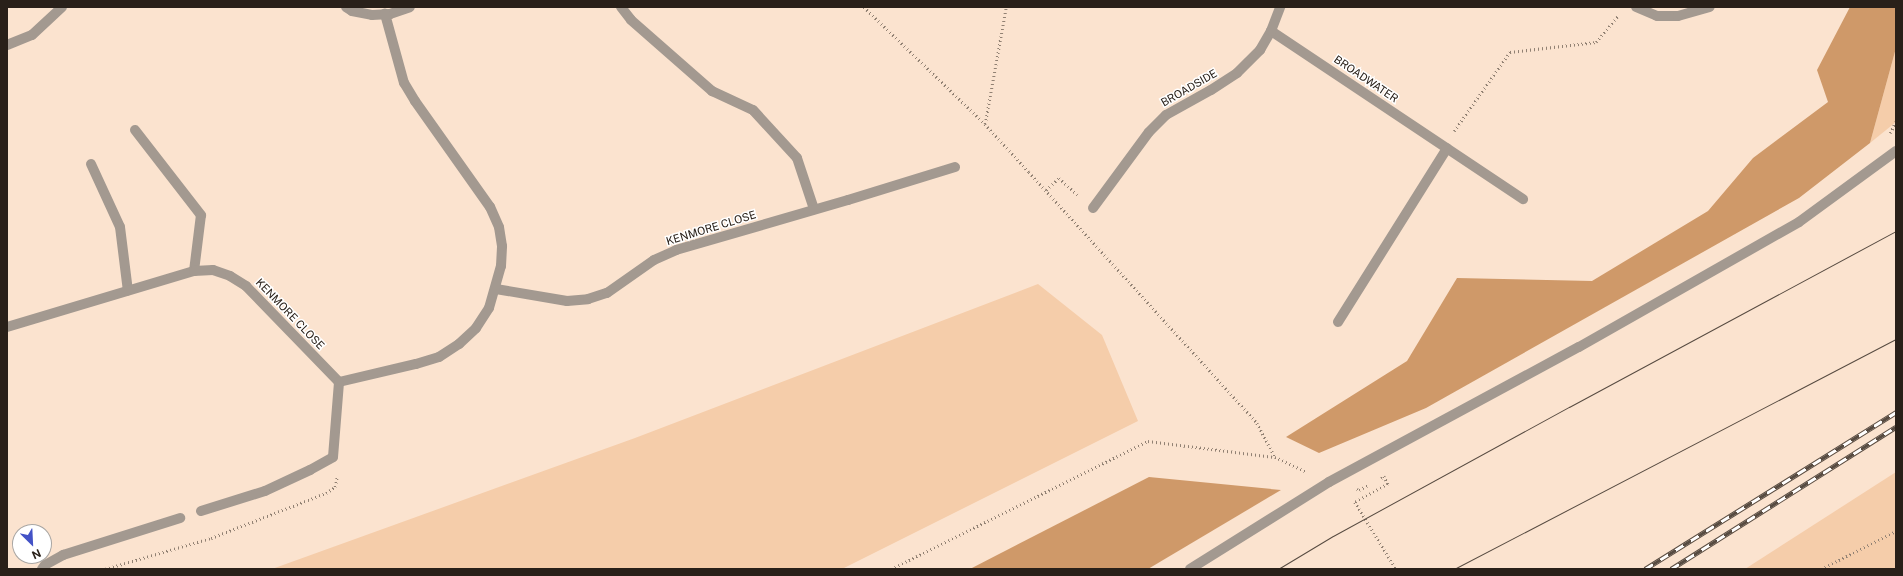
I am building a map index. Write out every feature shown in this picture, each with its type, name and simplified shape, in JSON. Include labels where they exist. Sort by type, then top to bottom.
[{"type":"street","points":[[7,45],[32,35],[62,7]]},
{"type":"street","points":[[346,7],[352,11],[372,15],[385,14],[410,7]]},
{"type":"street","points":[[621,7],[631,20],[712,91],[753,110],[797,158],[814,209]]},
{"type":"street","name":"BROADSIDE","points":[[1093,208],[1149,132],[1166,115],[1211,90],[1237,73],[1260,50],[1271,31],[1280,7]]},
{"type":"street","points":[[1636,7],[1657,16],[1671,16],[1700,11],[1710,7]]},
{"type":"street","points":[[201,511],[271,488],[310,470],[333,457],[339,382],[416,364],[439,357],[459,344],[476,328],[489,308],[496,289],[501,266],[502,246],[498,227],[490,207],[414,102],[404,83],[385,14]]},
{"type":"street","name":"BROADWATER","points":[[1271,31],[1523,199]]},
{"type":"street","points":[[135,130],[201,215],[194,271]]},
{"type":"street","points":[[1338,322],[1445,147]]},
{"type":"street","points":[[1190,569],[1329,482],[1579,347],[1799,222],[1896,151]]},
{"type":"street","points":[[91,164],[120,227],[128,291]]},
{"type":"street","name":"KENMORE CLOSE","points":[[496,289],[567,301],[588,299],[607,293],[654,260],[676,250],[955,167]]},
{"type":"street","name":"KENMORE CLOSE","points":[[7,327],[194,271],[213,270],[230,276],[246,286],[339,382]]},
{"type":"street","points":[[42,569],[45,565],[63,554],[180,518]]},
{"type":"path","points":[[864,7],[985,124],[1046,190],[1257,422],[1275,457]]},
{"type":"path","points":[[985,124],[1006,7]]},
{"type":"path","points":[[1445,147],[1510,52],[1596,42],[1621,13]]},
{"type":"path","points":[[1046,190],[1059,178],[1093,208]]},
{"type":"path","points":[[891,569],[1148,441],[1275,457],[1329,482]]},
{"type":"path","points":[[106,569],[211,538],[326,493],[335,487],[338,480],[333,457]]},
{"type":"path","points":[[1378,480],[1384,476],[1388,484],[1355,502],[1396,569]]},
{"type":"path","points":[[1359,490],[1372,483]]},
{"type":"path","points":[[1820,569],[1896,531]]},
{"type":"shaded area","points":[[1850,7],[1896,7],[1896,48],[1870,143],[1799,198],[1426,408],[1319,453],[1286,437],[1407,361],[1457,278],[1592,281],[1708,211],[1753,158],[1828,102],[1817,70]]},
{"type":"shaded area","points":[[1896,48],[1896,122],[1870,143]]},
{"type":"shaded area","points":[[1038,284],[1102,335],[1138,421],[842,569],[272,569],[635,438]]},
{"type":"shaded area","points":[[1896,472],[1896,569],[1745,569]]},
{"type":"shaded area","points":[[1149,477],[1281,490],[1148,569],[970,569]]},
{"type":"tram line","points":[[1278,569],[1333,536],[1896,231]]},
{"type":"tram line","points":[[1454,569],[1896,339]]},
{"type":"railway","points":[[1645,569],[1896,412]]},
{"type":"railway","points":[[1671,569],[1896,427]]}]
